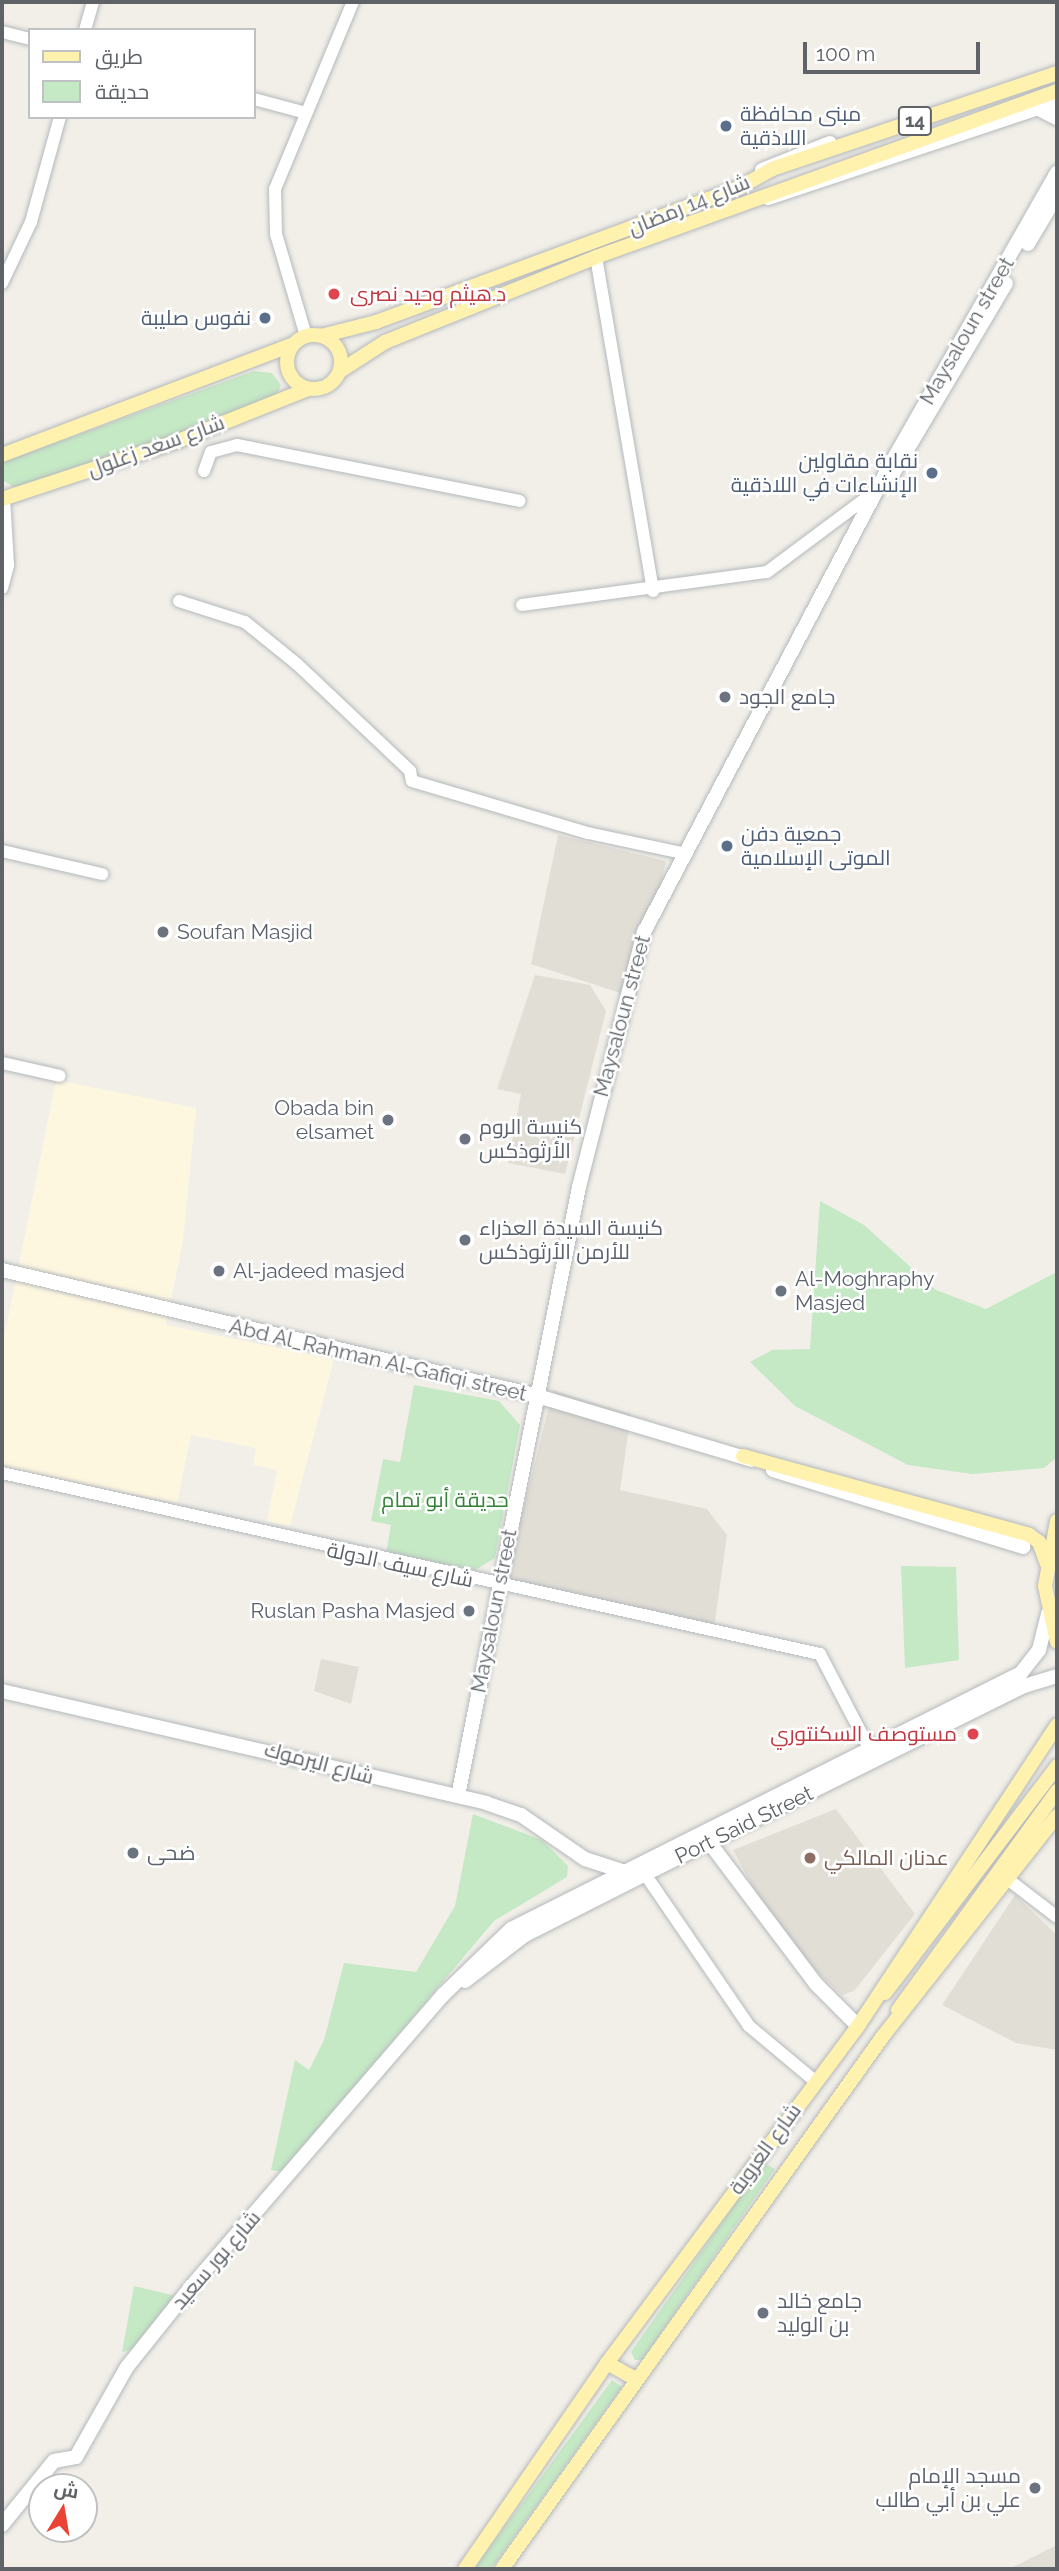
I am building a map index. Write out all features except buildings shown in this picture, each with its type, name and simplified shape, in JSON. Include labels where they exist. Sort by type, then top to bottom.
[{"type":"main road","name":"شارع 14 رمضان","points":[[314,336],[376,322],[740,187],[772,169],[1057,70]]},
{"type":"main road","points":[[740,187],[777,159],[1057,70]]},
{"type":"main road","name":"شارع 14 رمضان","points":[[340,370],[385,342],[596,257],[788,185],[1057,91]]},
{"type":"main road","points":[[749,201],[792,195],[1057,102]]},
{"type":"main road","points":[[1037,108],[1057,118]]},
{"type":"main road","name":"Maysaloun street","points":[[458,1796],[534,1395],[631,969],[652,914],[687,853],[878,489],[1057,173]]},
{"type":"main road","name":"Maysaloun street","points":[[878,489],[907,457],[1057,195]]},
{"type":"main road","points":[[2,456],[314,336],[340,353],[340,370],[331,383],[308,389],[288,372],[292,345]]},
{"type":"main road","name":"شارع سعد زغلول","points":[[3,499],[178,441],[308,389]]},
{"type":"main road","name":"Abd Al_Rahman Al-Gafiqi street","points":[[6,1271],[534,1395],[743,1456],[810,1484],[1023,1547]]},
{"type":"main road","points":[[743,1456],[1029,1535],[1039,1542],[1046,1564],[1048,1614],[1057,1642]]},
{"type":"main road","points":[[1046,1564],[1057,1521]]},
{"type":"main road","points":[[443,1995],[511,1929],[621,1871],[1021,1673],[1039,1650],[1048,1614]]},
{"type":"main road","name":"Port Said Street","points":[[443,1995],[525,1935],[1021,1687],[1057,1676]]},
{"type":"main road","name":"شارع اليرموك","points":[[2,1691],[458,1796],[521,1815],[585,1859],[621,1871]]},
{"type":"main road","name":"شارع العروبة","points":[[465,2569],[607,2363],[858,2026],[1057,1725]]},
{"type":"main road","points":[[709,1842],[816,1984],[858,2026],[1057,1766]]},
{"type":"main road","points":[[883,2036],[920,1974],[1057,1791]]},
{"type":"main road","name":"شارع العروبة","points":[[502,2569],[634,2378],[883,2036],[1010,1881],[1057,1816]]},
{"type":"main road","name":"شارع بور سعيد","points":[[2,2525],[54,2461],[76,2457],[127,2367],[443,1995]]},
{"type":"main road","points":[[607,2363],[634,2378]]},
{"type":"street","points":[[86,28],[93,2]]},
{"type":"street","points":[[314,336],[275,209],[278,173],[353,2]]},
{"type":"street","points":[[2,32],[28,38]]},
{"type":"street","points":[[256,100],[306,113]]},
{"type":"street","points":[[2,283],[31,222],[59,119]]},
{"type":"street","points":[[596,257],[653,591]]},
{"type":"street","points":[[205,471],[211,452],[237,446],[519,500]]},
{"type":"street","points":[[522,605],[653,591],[767,572],[878,489]]},
{"type":"street","points":[[2,588],[8,565],[3,499]]},
{"type":"street","points":[[179,601],[245,622],[307,673],[410,771],[412,781],[576,830],[687,853]]},
{"type":"street","points":[[2,851],[102,874]]},
{"type":"street","points":[[2,1063],[60,1076]]},
{"type":"street","name":"شارع سيف الدولة","points":[[2,1473],[498,1586],[820,1654],[869,1748]]},
{"type":"street","points":[[645,1874],[749,2026],[815,2081]]},
{"type":"street","points":[[1010,1881],[1057,1917]]},
{"type":"shaded area","points":[[558,835],[666,861],[636,998],[531,964]]},
{"type":"shaded area","points":[[535,975],[590,985],[606,1011],[565,1174],[508,1163],[521,1094],[497,1089]]},
{"type":"shaded area","points":[[56,1080],[196,1108],[183,1241],[166,1325],[334,1359],[290,1526],[267,1521],[277,1470],[253,1465],[256,1448],[191,1435],[177,1503],[2,1467],[2,1348]]},
{"type":"shaded area","points":[[553,1390],[631,1414],[620,1490],[707,1509],[727,1535],[714,1628],[506,1579]]},
{"type":"shaded area","points":[[321,1659],[359,1667],[351,1704],[314,1691]]},
{"type":"shaded area","points":[[836,1809],[915,1914],[854,1991],[842,1995],[781,1939],[733,1850]]},
{"type":"shaded area","points":[[1015,1895],[1057,1935],[1057,2050],[1016,2043],[942,2005]]},
{"type":"shaded area","points":[[1057,2545],[1057,2569],[1009,2569]]},
{"type":"green space","points":[[254,371],[272,373],[281,385],[274,403],[19,490],[4,481],[3,462]]},
{"type":"green space","points":[[820,1201],[864,1225],[936,1290],[986,1309],[1057,1272],[1057,1457],[1044,1468],[972,1474],[908,1465],[795,1406],[750,1362],[772,1350],[810,1349]]},
{"type":"green space","name":"حديقة أبو تمام","points":[[414,1385],[499,1401],[520,1425],[495,1558],[475,1570],[386,1553],[391,1525],[371,1521],[383,1459],[400,1462]]},
{"type":"green space","points":[[901,1566],[956,1567],[959,1660],[905,1668]]},
{"type":"green space","points":[[473,1814],[542,1840],[568,1866],[567,1877],[494,1921],[282,2172],[271,2170],[295,2060],[309,2070],[324,2040],[344,1963],[416,1972],[455,1906]]},
{"type":"green space","points":[[764,2163],[775,2169],[642,2360],[635,2360],[631,2352]]},
{"type":"green space","points":[[134,2286],[176,2296],[132,2349],[122,2352]]},
{"type":"green space","points":[[612,2380],[622,2387],[491,2569],[474,2569]]},
{"type":"place","name":"مبنى محافظة اللاذقية","points":[[726,126]]},
{"type":"place","name":"د.هيثم وحيد نصرى","points":[[334,294]]},
{"type":"place","name":"نفوس صليبة","points":[[265,318]]},
{"type":"place","name":"نقابة مقاولين الإنشاءات في اللاذقية","points":[[932,473]]},
{"type":"place","name":"جامع الجود","points":[[725,697]]},
{"type":"place","name":"جمعية دفن الموتى الإسلامية","points":[[727,846]]},
{"type":"place","name":"Soufan Masjid","points":[[163,932]]},
{"type":"place","name":"Obada bin elsamet","points":[[388,1120]]},
{"type":"place","name":"كنيسة الروم الأرثوذكس","points":[[465,1139]]},
{"type":"place","name":"كنيسة السيدة العذراء للأرمن الأرثوذكس","points":[[465,1240]]},
{"type":"place","name":"Al-jadeed masjed","points":[[219,1271]]},
{"type":"place","name":"Al-Moghraphy Masjed","points":[[781,1291]]},
{"type":"place","name":"Ruslan Pasha Masjed","points":[[469,1611]]},
{"type":"place","name":"مستوصف السكنتوري","points":[[973,1734]]},
{"type":"place","name":"ضحى","points":[[133,1853]]},
{"type":"place","name":"عدنان المالكي","points":[[810,1858]]},
{"type":"place","name":"جامع خالد بن الوليد","points":[[763,2313]]},
{"type":"place","name":"مسجد الإمام علي بن أبي طالب","points":[[1035,2488]]}]
